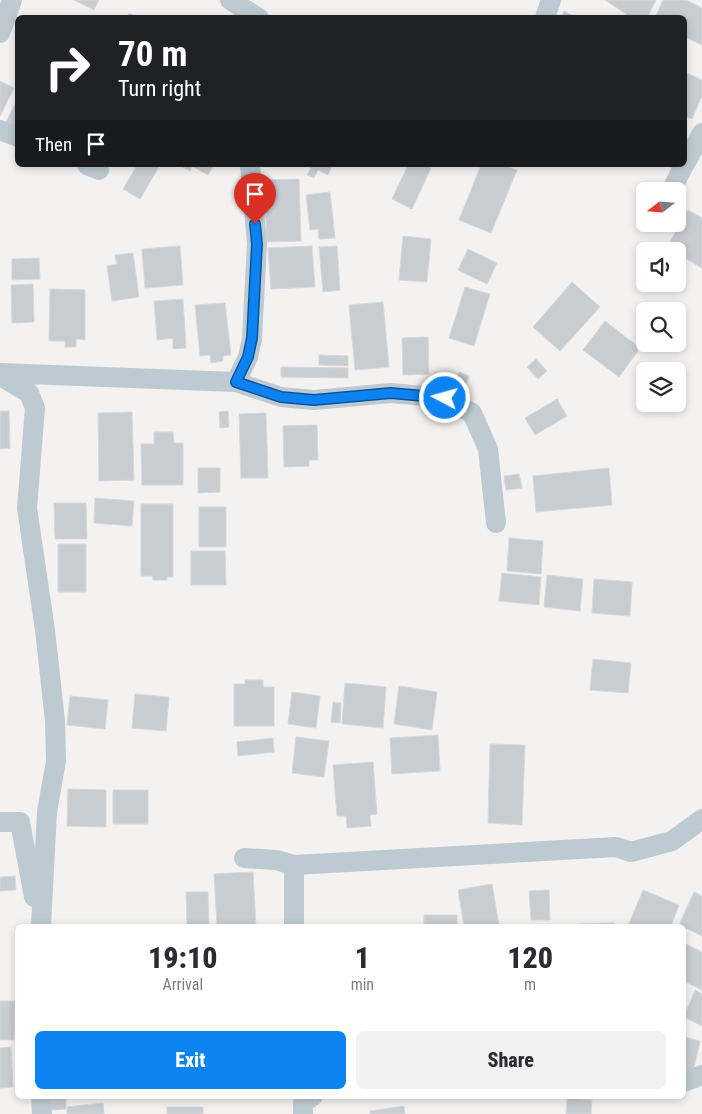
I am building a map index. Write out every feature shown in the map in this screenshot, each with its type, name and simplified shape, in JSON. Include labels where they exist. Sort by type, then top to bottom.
[{"type":"street","points":[[0,33],[12,0]]},
{"type":"street","points":[[230,0],[254,15]]},
{"type":"street","points":[[546,15],[551,0]]},
{"type":"street","points":[[0,130],[15,136]]},
{"type":"street","points":[[687,160],[702,134]]},
{"type":"street","points":[[236,382],[248,357],[252,338],[257,244],[250,167]]},
{"type":"street","points":[[676,182],[683,167]]},
{"type":"street","points":[[0,374],[236,382],[281,397],[314,400],[391,393],[445,398],[472,413],[488,449],[496,524]]},
{"type":"street","points":[[0,374],[29,392],[35,408],[27,508],[46,630],[55,721],[56,761],[47,812],[41,924]]},
{"type":"street","points":[[244,858],[276,860],[294,865],[616,847],[631,852],[672,841],[702,820]]},
{"type":"street","points":[[0,822],[20,822],[37,911],[34,924]]},
{"type":"street","points":[[294,865],[294,924]]},
{"type":"street","points":[[686,1081],[702,1075]]},
{"type":"street","points":[[41,1099],[42,1114]]},
{"type":"building","points":[[74,0],[99,0],[94,10]]},
{"type":"building","points":[[605,0],[656,0],[648,15],[628,15]]},
{"type":"building","points":[[663,0],[686,0],[702,8],[702,45],[687,38],[687,15],[656,15]]},
{"type":"building","points":[[564,11],[571,15],[562,15]]},
{"type":"building","points":[[687,73],[702,80],[702,96],[692,119],[687,117]]},
{"type":"building","points":[[0,81],[14,88],[0,116]]},
{"type":"building","points":[[15,104],[15,126],[6,122]]},
{"type":"building","points":[[136,167],[159,167],[140,199],[123,189]]},
{"type":"building","points":[[183,167],[192,167],[190,171]]},
{"type":"building","points":[[194,167],[213,167],[208,175]]},
{"type":"building","points":[[309,167],[331,167],[328,175],[318,170],[314,178],[307,175],[311,168]]},
{"type":"building","points":[[407,167],[431,168],[412,209],[392,199]]},
{"type":"building","points":[[480,167],[509,167],[517,170],[491,233],[459,220]]},
{"type":"building","points":[[299,179],[301,241],[267,242],[264,180]]},
{"type":"building","points":[[330,192],[335,238],[319,239],[318,229],[310,230],[306,195]]},
{"type":"building","points":[[688,210],[702,218],[702,268],[686,259],[686,242],[670,242],[676,232],[686,232],[686,214]]},
{"type":"building","points":[[403,236],[431,239],[427,282],[399,280]]},
{"type":"building","points":[[180,246],[183,285],[145,288],[142,249]]},
{"type":"building","points":[[312,246],[315,287],[271,289],[268,248]]},
{"type":"building","points":[[337,246],[340,290],[323,292],[319,247]]},
{"type":"building","points":[[468,249],[497,263],[487,284],[458,270]]},
{"type":"building","points":[[133,253],[139,297],[112,301],[107,266],[117,264],[115,255]]},
{"type":"building","points":[[39,258],[40,279],[12,280],[12,259]]},
{"type":"building","points":[[572,282],[600,307],[560,351],[533,327]]},
{"type":"building","points":[[33,284],[34,322],[12,323],[11,285]]},
{"type":"building","points":[[465,287],[490,294],[474,346],[449,338]]},
{"type":"building","points":[[50,289],[85,290],[85,340],[76,339],[76,347],[65,347],[65,341],[49,341]]},
{"type":"building","points":[[183,299],[186,348],[173,349],[173,338],[157,340],[154,301]]},
{"type":"building","points":[[383,302],[389,367],[355,370],[349,305]]},
{"type":"building","points":[[225,303],[231,355],[223,356],[223,361],[211,363],[210,355],[200,356],[195,305]]},
{"type":"building","points":[[605,321],[636,345],[637,352],[619,377],[583,350]]},
{"type":"building","points":[[428,337],[429,374],[403,375],[402,338]]},
{"type":"building","points":[[319,355],[348,356],[348,366],[319,365]]},
{"type":"building","points":[[536,359],[547,371],[538,379],[527,367]]},
{"type":"building","points":[[281,367],[348,368],[348,378],[281,377]]},
{"type":"building","points":[[459,372],[469,376],[464,390],[454,387]]},
{"type":"building","points":[[557,399],[567,416],[535,435],[525,418]]},
{"type":"building","points":[[0,411],[9,411],[10,448],[0,449]]},
{"type":"building","points":[[228,411],[229,427],[220,428],[219,412]]},
{"type":"building","points":[[132,412],[134,480],[99,481],[98,413]]},
{"type":"building","points":[[266,413],[268,478],[241,478],[239,414]]},
{"type":"building","points":[[317,425],[318,460],[309,460],[309,466],[284,467],[283,426]]},
{"type":"building","points":[[154,432],[173,432],[174,443],[183,443],[183,485],[142,485],[141,444],[154,444]]},
{"type":"building","points":[[198,468],[220,468],[220,492],[198,493]]},
{"type":"building","points":[[609,468],[612,505],[536,512],[533,476]]},
{"type":"building","points":[[519,474],[522,488],[506,490],[504,476]]},
{"type":"building","points":[[95,498],[134,501],[132,526],[94,523]]},
{"type":"building","points":[[54,503],[86,503],[87,539],[55,539]]},
{"type":"building","points":[[141,504],[173,504],[173,577],[167,577],[167,580],[153,580],[152,576],[141,576]]},
{"type":"building","points":[[199,507],[226,507],[226,547],[199,547]]},
{"type":"building","points":[[509,538],[543,541],[541,574],[507,571]]},
{"type":"building","points":[[58,544],[86,544],[86,592],[58,592]]},
{"type":"building","points":[[191,551],[225,551],[226,585],[191,585]]},
{"type":"building","points":[[502,573],[541,577],[539,605],[499,601]]},
{"type":"building","points":[[547,575],[583,579],[580,611],[544,607]]},
{"type":"building","points":[[594,579],[632,582],[630,616],[592,613]]},
{"type":"building","points":[[593,659],[631,663],[628,693],[590,690]]},
{"type":"building","points":[[245,680],[263,680],[263,687],[274,687],[274,726],[234,726],[234,684],[245,684]]},
{"type":"building","points":[[345,683],[386,687],[383,728],[342,724]]},
{"type":"building","points":[[399,686],[437,692],[432,730],[394,724]]},
{"type":"building","points":[[292,692],[320,696],[316,728],[288,724]]},
{"type":"building","points":[[135,694],[169,697],[166,731],[132,728]]},
{"type":"building","points":[[70,696],[108,700],[105,729],[67,725]]},
{"type":"building","points":[[333,702],[341,703],[340,723],[331,722]]},
{"type":"building","points":[[438,735],[440,771],[392,774],[390,738]]},
{"type":"building","points":[[296,737],[329,741],[324,777],[292,773]]},
{"type":"building","points":[[273,738],[274,752],[238,756],[237,742]]},
{"type":"building","points":[[490,744],[525,745],[522,825],[488,823]]},
{"type":"building","points":[[373,762],[377,814],[370,815],[371,826],[347,828],[346,816],[337,816],[333,765]]},
{"type":"building","points":[[68,789],[106,790],[106,827],[67,826]]},
{"type":"building","points":[[113,790],[148,790],[148,824],[113,824]]},
{"type":"building","points":[[253,872],[256,924],[217,924],[214,874]]},
{"type":"building","points":[[15,876],[16,890],[0,891],[0,877]]},
{"type":"building","points":[[492,884],[499,924],[464,924],[458,890]]},
{"type":"building","points":[[549,890],[550,920],[531,920],[529,891]]},
{"type":"building","points":[[643,890],[679,905],[672,924],[629,924]]},
{"type":"building","points":[[186,892],[208,892],[209,924],[187,924]]},
{"type":"building","points":[[694,892],[702,896],[702,936],[686,928],[686,924],[679,924]]},
{"type":"building","points":[[424,915],[457,915],[457,924],[424,924]]},
{"type":"building","points":[[614,923],[614,924],[582,924]]},
{"type":"building","points":[[686,944],[702,952],[702,990],[686,982]]},
{"type":"building","points":[[695,990],[702,994],[702,1026],[686,1018],[686,1012]]},
{"type":"building","points":[[0,1001],[15,1001],[14,1040],[0,1040]]},
{"type":"building","points":[[686,1038],[700,1041],[693,1072],[686,1070]]},
{"type":"building","points":[[11,1047],[13,1087],[0,1088],[0,1048]]},
{"type":"building","points":[[51,1099],[66,1099],[66,1109],[51,1110]]},
{"type":"building","points":[[567,1099],[592,1100],[591,1114],[566,1114]]},
{"type":"building","points":[[103,1103],[104,1114],[67,1114],[67,1107]]},
{"type":"building","points":[[404,1106],[405,1114],[370,1114],[370,1111]]},
{"type":"building","points":[[167,1107],[203,1107],[203,1114],[167,1114]]},
{"type":"route","points":[[255,224],[257,244],[252,338],[248,357],[236,382],[281,397],[314,400],[391,393],[445,398]]}]
